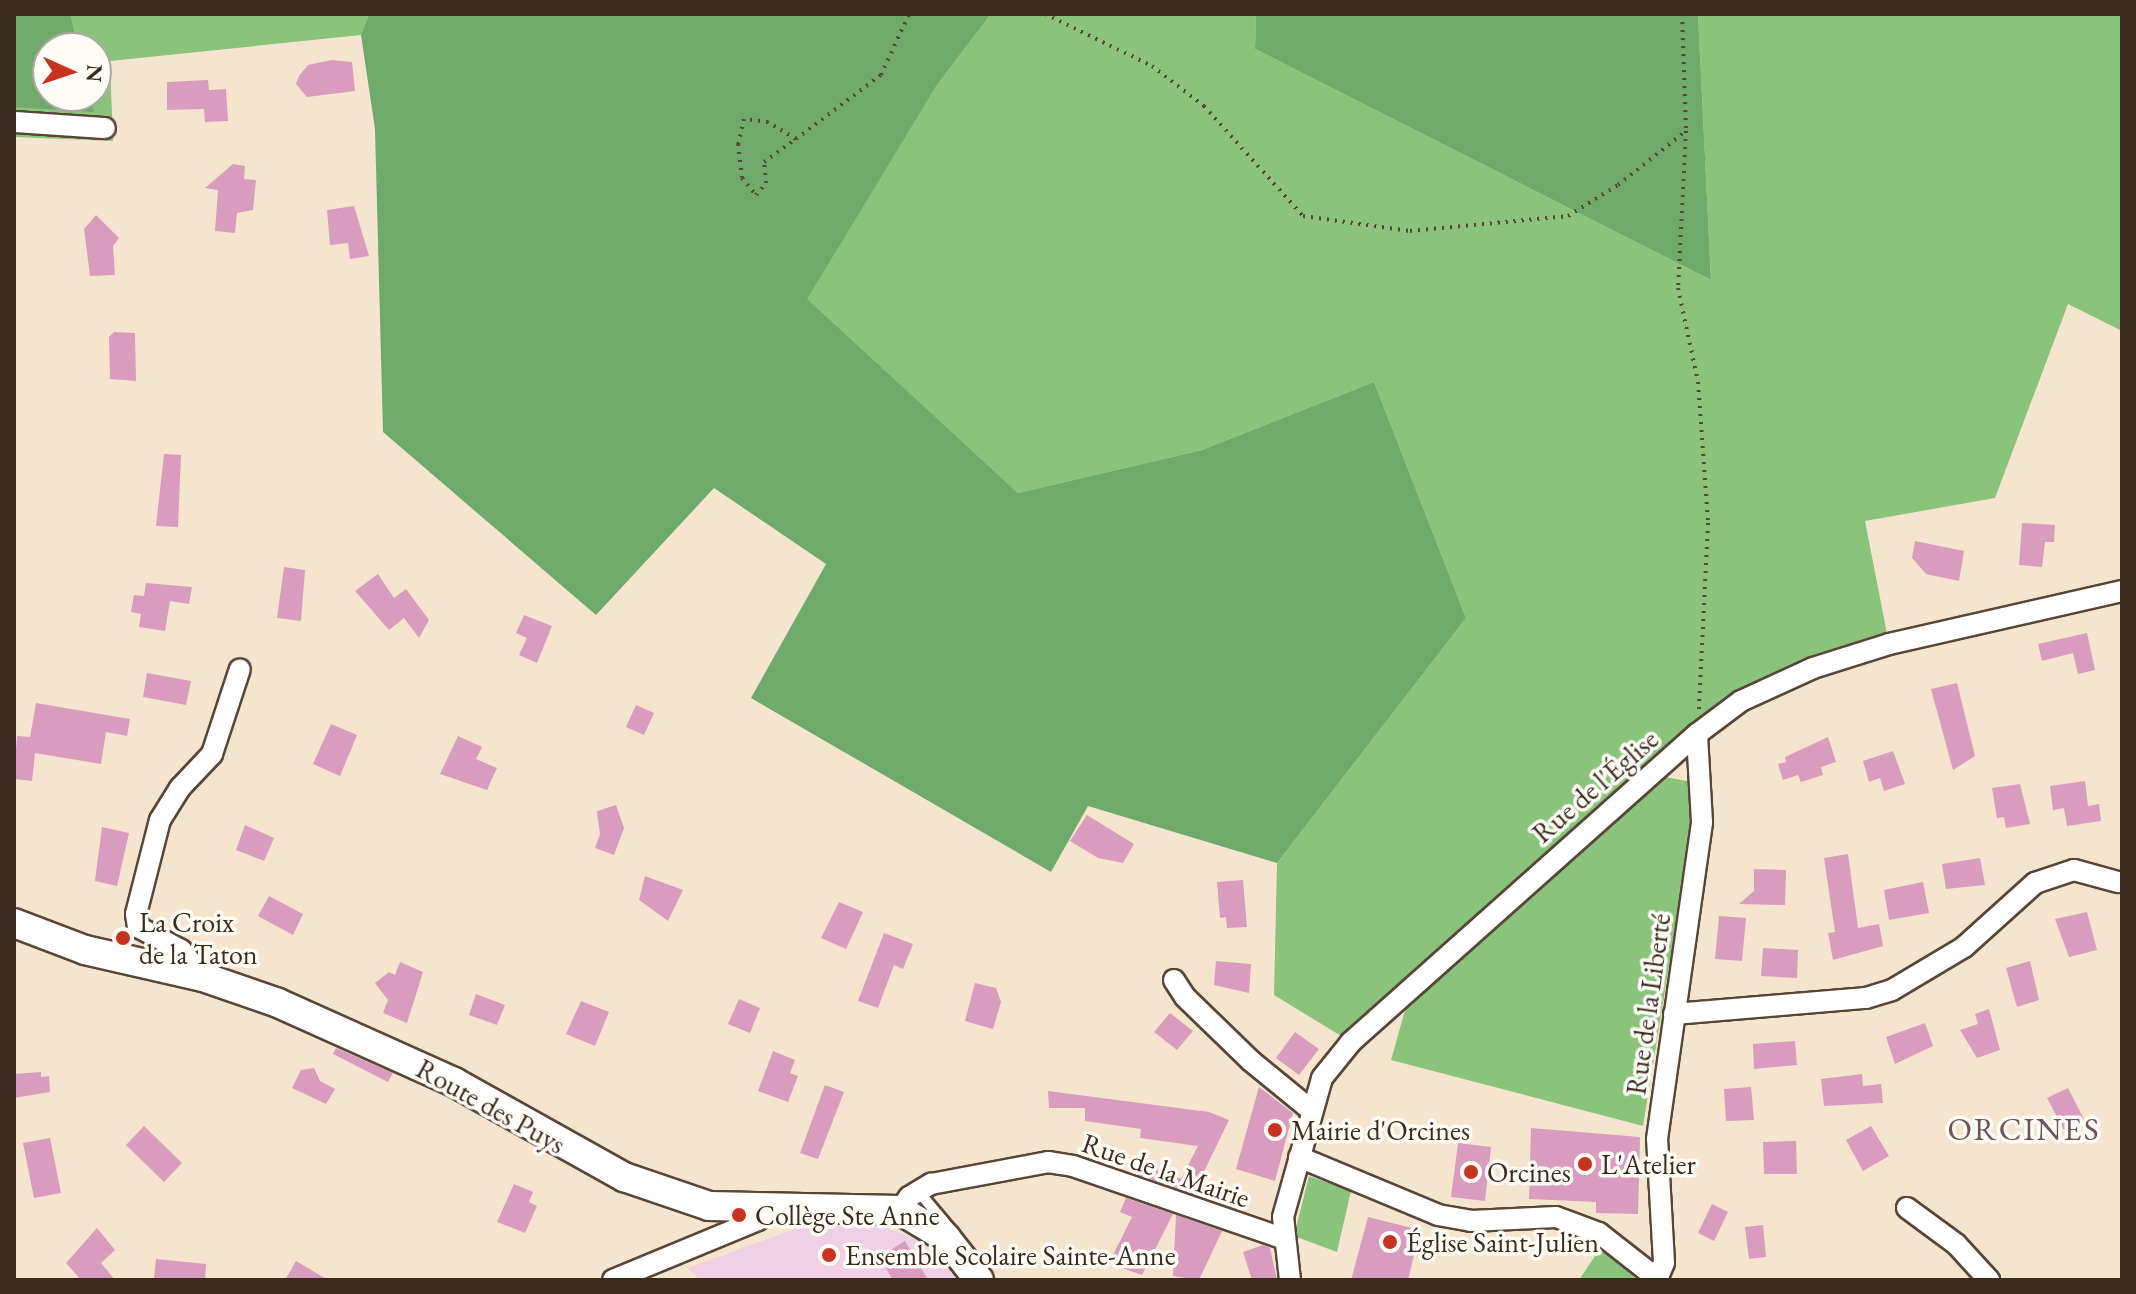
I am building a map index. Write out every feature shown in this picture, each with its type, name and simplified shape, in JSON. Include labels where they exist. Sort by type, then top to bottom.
[{"type":"main road","name":"Route des Puys","points":[[14,923],[85,950],[203,977],[278,1003],[442,1076],[624,1177],[709,1206],[768,1209],[909,1201]]},
{"type":"main road","points":[[909,1201],[972,1270]]},
{"type":"street","points":[[14,122],[105,128]]},
{"type":"street","name":"Rue de l'Église","points":[[1282,1238],[1299,1157],[1322,1078],[1351,1042],[1697,734],[1741,701],[1813,668],[1889,644],[2122,591]]},
{"type":"street","points":[[203,977],[181,950],[138,927],[136,914],[160,820],[180,788],[212,754],[240,669]]},
{"type":"street","name":"Rue de la Liberté","points":[[1658,1278],[1664,1263],[1657,1139],[1702,822],[1697,734]]},
{"type":"street","points":[[1674,1014],[1866,998],[1892,990],[1964,947],[2035,883],[2074,870],[2118,882]]},
{"type":"street","points":[[1174,980],[1185,997],[1251,1061],[1311,1110]]},
{"type":"street","points":[[1299,1157],[1438,1215],[1471,1221],[1556,1217],[1599,1233],[1658,1278]]},
{"type":"street","name":"Rue de la Mairie","points":[[909,1201],[1020,1163],[1048,1162],[1282,1238]]},
{"type":"street","points":[[1907,1208],[1956,1244],[1989,1280]]},
{"type":"street","points":[[613,1280],[758,1220],[768,1209]]},
{"type":"street","points":[[1282,1238],[1290,1280]]},
{"type":"path","points":[[796,139],[768,122],[744,119],[738,144],[742,178],[756,195],[766,183],[764,162],[796,139],[881,75],[909,14]]},
{"type":"path","points":[[1045,14],[1152,66],[1204,106],[1303,216],[1410,231],[1568,216],[1618,185],[1686,131]]},
{"type":"path","points":[[1682,14],[1686,131],[1678,288],[1698,382],[1708,523],[1697,734]]},
{"type":"shaded area","name":"Ensemble Scolaire Sainte-Anne","points":[[871,1221],[924,1243],[957,1280],[700,1280],[688,1268],[814,1222]]},
{"type":"green space","points":[[14,14],[369,14],[361,35],[112,61],[112,32],[32,32],[32,112],[112,112],[113,141],[14,137]]},
{"type":"green space","points":[[14,14],[70,14],[74,32],[32,32],[32,108],[14,107]]},
{"type":"green space","points":[[369,14],[991,14],[937,85],[807,299],[1018,493],[1202,450],[1374,382],[1466,618],[1277,863],[1088,806],[1051,872],[751,698],[826,564],[714,488],[596,615],[383,432],[375,129],[361,35]]},
{"type":"green space","points":[[991,14],[1256,14],[1255,49],[1711,280],[1698,14],[2122,14],[2122,331],[2068,304],[1995,498],[1865,521],[1889,644],[1741,701],[1351,1042],[1274,995],[1277,863],[1466,618],[1374,382],[1202,450],[1018,493],[806,299],[937,85]]},
{"type":"green space","points":[[1256,14],[1698,14],[1711,280],[1255,49]]},
{"type":"green space","points":[[1660,776],[1692,782],[1693,818],[1643,1126],[1391,1060],[1409,996]]},
{"type":"green space","points":[[1309,1176],[1351,1191],[1337,1252],[1294,1236]]},
{"type":"green space","points":[[1601,1247],[1637,1280],[1579,1280]]},
{"type":"building","points":[[332,60],[352,62],[355,91],[307,97],[296,84],[299,76],[308,65]]},
{"type":"building","points":[[208,80],[209,90],[226,89],[228,121],[205,122],[204,109],[167,110],[167,82]]},
{"type":"building","points":[[233,164],[245,166],[244,179],[256,180],[253,210],[237,213],[235,233],[215,231],[218,190],[205,188]]},
{"type":"building","points":[[354,206],[369,256],[350,259],[348,243],[330,245],[327,210]]},
{"type":"building","points":[[96,215],[119,238],[113,246],[115,275],[90,276],[84,229]]},
{"type":"building","points":[[114,332],[135,333],[136,381],[110,379],[109,337]]},
{"type":"building","points":[[164,454],[181,455],[178,527],[156,526]]},
{"type":"building","points":[[2022,523],[2055,525],[2054,542],[2045,542],[2042,567],[2019,565]]},
{"type":"building","points":[[1915,541],[1964,551],[1959,581],[1926,574],[1912,558]]},
{"type":"building","points":[[284,567],[305,570],[301,621],[277,618]]},
{"type":"building","points":[[378,574],[394,598],[406,589],[429,620],[419,638],[404,618],[389,630],[355,591]]},
{"type":"building","points":[[146,583],[192,587],[189,604],[170,601],[165,631],[139,627],[141,614],[131,612],[134,595],[144,596]]},
{"type":"building","points":[[524,615],[552,626],[537,663],[519,655],[527,638],[516,633]]},
{"type":"building","points":[[2087,633],[2095,670],[2078,674],[2073,653],[2042,661],[2038,644]]},
{"type":"building","points":[[147,673],[191,681],[186,705],[143,697]]},
{"type":"building","points":[[1957,683],[1975,756],[1953,770],[1931,689]]},
{"type":"building","points":[[36,703],[130,719],[127,736],[106,732],[101,764],[35,753],[32,781],[14,779],[17,736],[30,737]]},
{"type":"building","points":[[636,705],[654,713],[644,735],[626,727]]},
{"type":"building","points":[[331,724],[357,735],[340,776],[313,764]]},
{"type":"building","points":[[458,736],[482,747],[476,759],[497,768],[487,790],[440,774]]},
{"type":"building","points":[[1828,737],[1836,762],[1821,767],[1823,775],[1801,782],[1798,775],[1783,780],[1778,764],[1786,762],[1785,757]]},
{"type":"building","points":[[1893,751],[1905,784],[1884,791],[1880,778],[1869,782],[1863,761]]},
{"type":"building","points":[[2085,781],[2088,806],[2099,804],[2101,821],[2067,826],[2064,808],[2053,810],[2050,786]]},
{"type":"building","points":[[2020,784],[2030,824],[2006,828],[2004,817],[1997,818],[1992,788]]},
{"type":"building","points":[[616,805],[624,828],[614,855],[595,848],[600,834],[597,811]]},
{"type":"building","points":[[1087,815],[1134,844],[1123,863],[1098,858],[1070,841]]},
{"type":"building","points":[[245,825],[274,838],[264,861],[236,850]]},
{"type":"building","points":[[102,827],[129,833],[117,886],[95,881]]},
{"type":"building","points":[[1848,854],[1858,928],[1879,924],[1883,946],[1833,960],[1828,933],[1835,932],[1824,858]]},
{"type":"building","points":[[1980,858],[1985,885],[1946,889],[1942,864]]},
{"type":"building","points":[[1754,869],[1786,870],[1785,905],[1739,904],[1754,891]]},
{"type":"building","points":[[645,876],[683,890],[668,921],[639,900]]},
{"type":"building","points":[[1243,880],[1247,927],[1227,928],[1226,917],[1220,918],[1217,882]]},
{"type":"building","points":[[1923,882],[1929,913],[1889,920],[1884,890]]},
{"type":"building","points":[[269,896],[303,914],[293,935],[258,916]]},
{"type":"building","points":[[839,902],[863,912],[846,949],[821,938]]},
{"type":"building","points":[[2087,912],[2097,950],[2069,957],[2055,919]]},
{"type":"building","points":[[1719,916],[1746,918],[1742,961],[1715,959]]},
{"type":"building","points":[[884,933],[913,944],[903,969],[894,965],[878,1008],[858,1001]]},
{"type":"building","points":[[1763,948],[1798,950],[1797,978],[1761,976]]},
{"type":"building","points":[[1216,961],[1251,964],[1249,993],[1214,985]]},
{"type":"building","points":[[2030,961],[2039,1000],[2017,1007],[2006,968]]},
{"type":"building","points":[[400,962],[423,972],[407,1023],[383,1013],[388,1000],[375,983],[389,972],[395,975]]},
{"type":"building","points":[[975,983],[996,988],[1001,1002],[993,1029],[965,1021]]},
{"type":"building","points":[[476,994],[505,1005],[497,1025],[469,1015]]},
{"type":"building","points":[[739,999],[760,1008],[750,1033],[728,1024]]},
{"type":"building","points":[[581,1001],[609,1012],[595,1046],[566,1034]]},
{"type":"building","points":[[1989,1009],[2000,1050],[1977,1058],[1960,1030],[1978,1024],[1975,1014]]},
{"type":"building","points":[[1170,1013],[1193,1031],[1177,1050],[1154,1032]]},
{"type":"building","points":[[1925,1023],[1933,1046],[1895,1064],[1886,1037]]},
{"type":"building","points":[[1295,1032],[1319,1049],[1299,1075],[1276,1058]]},
{"type":"building","points":[[1795,1041],[1797,1065],[1754,1069],[1753,1044]]},
{"type":"building","points":[[336,1048],[393,1073],[388,1082],[333,1054]]},
{"type":"building","points":[[773,1051],[795,1060],[790,1073],[798,1076],[788,1102],[758,1091]]},
{"type":"building","points":[[314,1068],[320,1081],[335,1089],[326,1104],[292,1088],[301,1070]]},
{"type":"building","points":[[41,1072],[41,1077],[49,1076],[50,1092],[14,1098],[14,1074]]},
{"type":"building","points":[[1862,1074],[1863,1086],[1881,1084],[1883,1103],[1824,1106],[1821,1079]]},
{"type":"building","points":[[825,1085],[844,1092],[818,1159],[800,1153]]},
{"type":"building","name":"Mairie d'Orcines","points":[[1259,1087],[1293,1113],[1275,1181],[1236,1169]]},
{"type":"building","points":[[1751,1087],[1754,1120],[1726,1121],[1724,1089]]},
{"type":"building","points":[[2068,1088],[2084,1119],[2064,1130],[2047,1098]]},
{"type":"building","points":[[1048,1091],[1209,1112],[1229,1120],[1193,1194],[1135,1174],[1136,1163],[1181,1179],[1198,1146],[1140,1138],[1141,1129],[1085,1121],[1085,1108],[1049,1108]]},
{"type":"building","points":[[144,1126],[182,1163],[164,1182],[126,1145]]},
{"type":"building","points":[[1871,1126],[1889,1156],[1863,1171],[1846,1140]]},
{"type":"building","name":"L'Atelier","points":[[1531,1128],[1640,1137],[1638,1214],[1596,1213],[1596,1202],[1529,1199]]},
{"type":"building","points":[[50,1138],[61,1193],[34,1198],[23,1143]]},
{"type":"building","points":[[1796,1141],[1797,1174],[1764,1174],[1763,1142]]},
{"type":"building","name":"Orcines","points":[[1458,1143],[1491,1147],[1485,1201],[1451,1197]]},
{"type":"building","points":[[514,1184],[533,1192],[529,1202],[537,1206],[525,1233],[497,1222]]},
{"type":"building","points":[[1126,1198],[1173,1214],[1142,1275],[1119,1267],[1113,1255],[1132,1217],[1120,1212]]},
{"type":"building","points":[[1712,1204],[1728,1212],[1714,1241],[1698,1233]]},
{"type":"building","points":[[1176,1215],[1222,1231],[1199,1280],[1173,1276]]},
{"type":"building","name":"Église Saint-Julien","points":[[1368,1217],[1420,1230],[1408,1280],[1351,1280]]},
{"type":"building","points":[[1763,1225],[1766,1257],[1749,1259],[1745,1227]]},
{"type":"building","points":[[97,1228],[115,1250],[101,1263],[115,1280],[81,1280],[66,1263]]},
{"type":"building","points":[[905,1241],[928,1280],[893,1280],[879,1257]]},
{"type":"building","points":[[1263,1245],[1270,1248],[1277,1280],[1252,1280],[1243,1252]]},
{"type":"building","points":[[156,1259],[206,1264],[205,1280],[154,1278]]},
{"type":"building","points":[[296,1261],[328,1280],[285,1280]]},
{"type":"place","name":"La Croix de la Taton","points":[[123,938]]},
{"type":"place","name":"Mairie d'Orcines","points":[[1275,1130]]},
{"type":"place","name":"L'Atelier","points":[[1585,1164]]},
{"type":"place","name":"Orcines","points":[[1471,1172]]},
{"type":"place","name":"Collège Ste Anne","points":[[739,1215]]},
{"type":"place","name":"Église Saint-Julien","points":[[1390,1242]]},
{"type":"place","name":"Ensemble Scolaire Sainte-Anne","points":[[829,1255]]},
{"type":"district","name":"ORCINES","points":[[2024,1129]]}]
